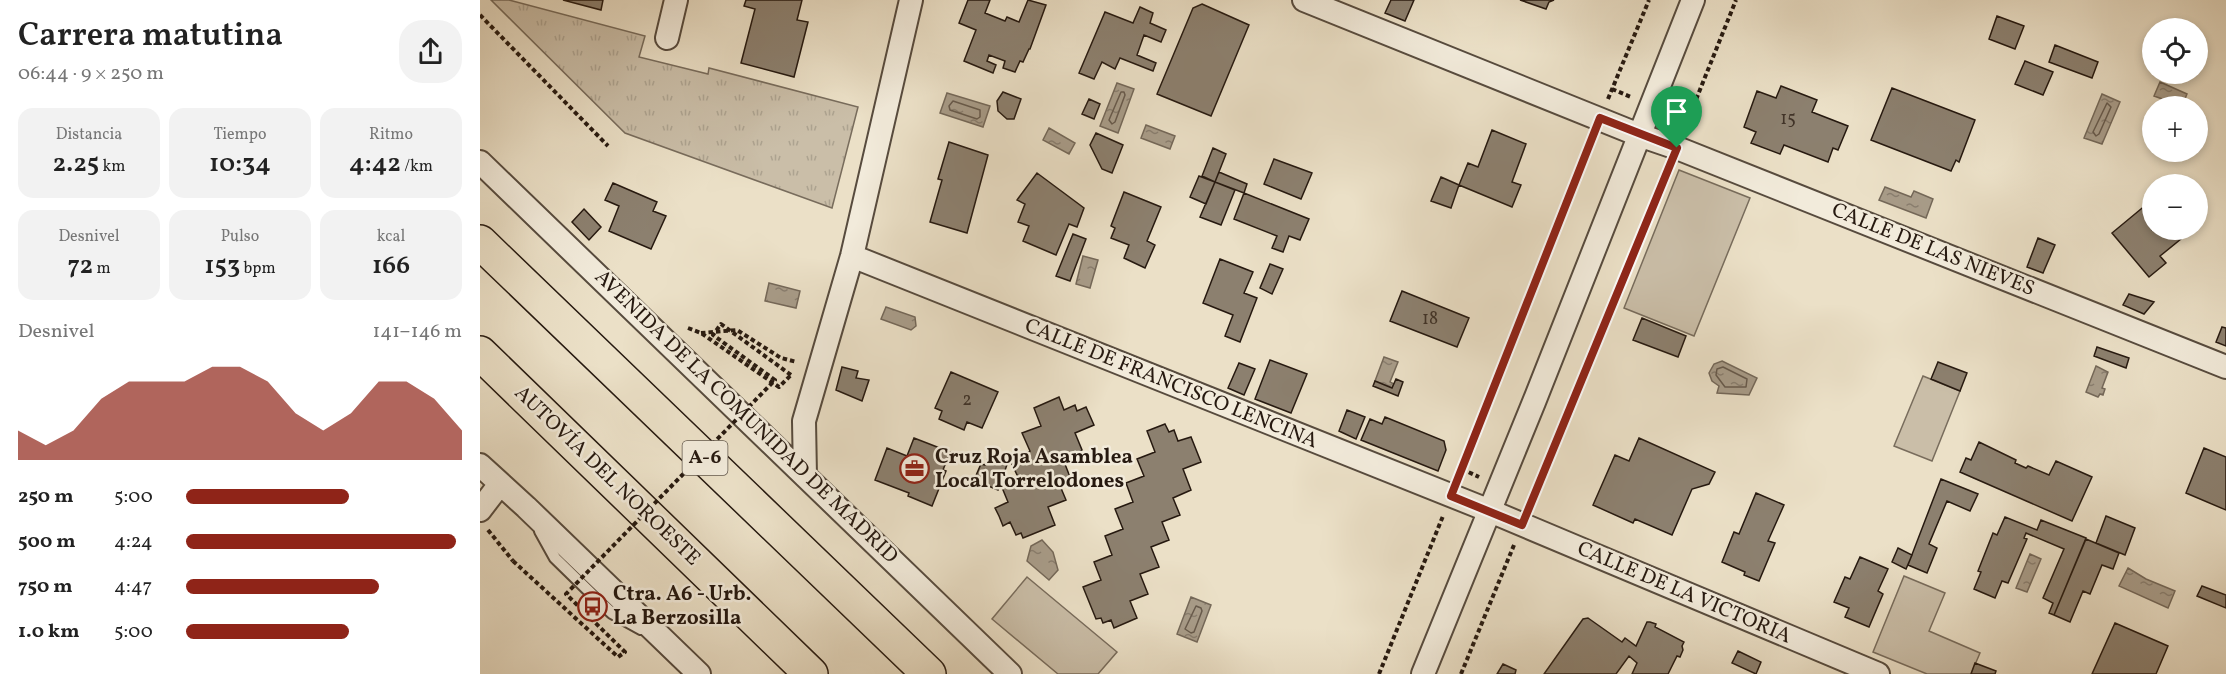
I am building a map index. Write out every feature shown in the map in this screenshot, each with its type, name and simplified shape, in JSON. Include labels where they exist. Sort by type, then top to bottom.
[{"type":"highway","name":"A-6","points":[[480,242],[929,674]]},
{"type":"highway","name":"AUTOVÍA DEL NOROESTE","points":[[480,353],[811,674]]},
{"type":"street","points":[[667,38],[676,0]]},
{"type":"street","points":[[805,476],[804,421],[852,256],[911,0]]},
{"type":"street","name":"CALLE DE LAS NIEVES","points":[[1304,0],[2226,367]]},
{"type":"street","points":[[1423,674],[1693,0]]},
{"type":"street","name":"AVENIDA DE LA COMUNIDAD DE MADRID","points":[[480,162],[1010,674]]},
{"type":"street","name":"CALLE DE FRANCISCO LENCINA","points":[[852,256],[1490,511]]},
{"type":"street","points":[[480,465],[699,674]]},
{"type":"street","points":[[483,519],[500,484]]},
{"type":"street","name":"CALLE DE LA VICTORIA","points":[[1490,511],[1878,674]]},
{"type":"path","points":[[1380,674],[1648,0]]},
{"type":"path","points":[[1461,674],[1736,0]]},
{"type":"path","points":[[480,15],[608,146]]},
{"type":"path","points":[[483,519],[513,561],[618,657],[625,652],[566,594],[767,389],[775,380],[713,335],[721,324],[791,375],[779,387],[770,381],[701,333],[737,330],[781,358],[800,362]]},
{"type":"green space","points":[[491,0],[509,0],[645,36],[639,57],[708,74],[709,68],[858,107],[832,208],[625,133]]},
{"type":"green space","points":[[1679,170],[1750,198],[1694,336],[1624,308]]},
{"type":"green space","points":[[1923,376],[1960,391],[1932,461],[1894,446]]},
{"type":"green space","points":[[1904,576],[1945,593],[1929,631],[1980,653],[1971,674],[1927,674],[1873,652]]},
{"type":"green space","points":[[1027,577],[1117,652],[1098,674],[1058,674],[992,619]]},
{"type":"water","points":[[1117,83],[1134,89],[1118,133],[1100,126]]},
{"type":"water","points":[[2159,84],[2164,84],[2187,94],[2186,96],[2154,96]]},
{"type":"water","points":[[947,93],[990,106],[983,127],[940,113]]},
{"type":"water","points":[[2102,94],[2120,102],[2102,144],[2084,138]]},
{"type":"water","points":[[1146,125],[1175,136],[1170,149],[1141,138]]},
{"type":"water","points":[[1049,128],[1075,143],[1069,154],[1043,140]]},
{"type":"water","points":[[1885,187],[1911,197],[1914,191],[1933,199],[1926,218],[1879,200]]},
{"type":"water","points":[[1083,256],[1098,260],[1090,288],[1076,284]]},
{"type":"water","points":[[769,283],[800,291],[796,308],[765,301]]},
{"type":"water","points":[[886,307],[915,317],[916,326],[911,330],[881,319]]},
{"type":"water","points":[[1384,357],[1398,362],[1390,382],[1394,384],[1392,388],[1375,381]]},
{"type":"water","points":[[1722,361],[1757,378],[1749,395],[1717,393],[1719,386],[1712,381],[1709,373],[1714,364]]},
{"type":"water","points":[[2096,366],[2108,372],[2102,388],[2105,389],[2103,395],[2100,394],[2098,397],[2086,392]]},
{"type":"water","points":[[1042,540],[1053,552],[1058,570],[1049,580],[1027,561],[1031,546]]},
{"type":"water","points":[[2030,554],[2041,559],[2027,592],[2016,588]]},
{"type":"water","points":[[2128,568],[2146,579],[2175,591],[2168,608],[2119,586]]},
{"type":"water","points":[[1191,597],[1211,605],[1197,642],[1177,634]]},
{"type":"building","points":[[563,0],[603,0],[601,10]]},
{"type":"building","points":[[746,0],[802,0],[797,20],[808,22],[794,77],[741,63],[755,9],[744,6]]},
{"type":"building","points":[[968,0],[990,0],[985,13],[1005,21],[1007,17],[1019,22],[1028,0],[1046,5],[1030,49],[1023,62],[1020,61],[1015,72],[1003,68],[1005,61],[989,55],[987,61],[996,65],[993,73],[964,61],[976,30],[959,23]]},
{"type":"building","points":[[1391,0],[1414,0],[1405,21],[1385,13]]},
{"type":"building","points":[[1520,0],[1554,0],[1549,2],[1546,9]]},
{"type":"building","points":[[1202,4],[1249,25],[1211,116],[1157,94],[1193,8]]},
{"type":"building","points":[[1140,7],[1153,13],[1150,23],[1166,30],[1161,42],[1144,35],[1137,55],[1156,63],[1153,71],[1120,58],[1115,69],[1102,62],[1094,79],[1079,73],[1105,12],[1133,23]]},
{"type":"building","points":[[1997,16],[2024,26],[2015,49],[1989,39]]},
{"type":"building","points":[[2055,45],[2098,62],[2092,78],[2049,62]]},
{"type":"building","points":[[2025,61],[2053,72],[2043,95],[2015,84]]},
{"type":"building","points":[[1781,86],[1817,100],[1812,112],[1848,126],[1838,150],[1833,148],[1828,162],[1784,145],[1780,154],[1751,143],[1756,132],[1744,127],[1757,91],[1776,98]]},
{"type":"building","points":[[1892,88],[1975,120],[1959,162],[1956,160],[1951,171],[1871,140]]},
{"type":"building","points":[[1003,92],[1021,99],[1014,119],[1007,119],[998,111],[997,101]]},
{"type":"building","points":[[1089,99],[1100,104],[1094,119],[1082,114]]},
{"type":"building","points":[[1492,130],[1526,144],[1512,182],[1521,185],[1512,207],[1459,185],[1468,163],[1478,167]]},
{"type":"building","points":[[1096,133],[1123,145],[1112,173],[1102,169],[1090,145]]},
{"type":"building","points":[[949,142],[988,155],[967,233],[930,222],[942,180],[938,179]]},
{"type":"building","points":[[1213,148],[1226,154],[1215,182],[1202,176]]},
{"type":"building","points":[[1274,159],[1312,173],[1301,199],[1264,184]]},
{"type":"building","points":[[1219,172],[1247,184],[1244,193],[1215,182]]},
{"type":"building","points":[[1037,173],[1084,208],[1077,227],[1069,224],[1056,255],[1023,241],[1029,226],[1018,222],[1025,204],[1017,200]]},
{"type":"building","points":[[1199,176],[1215,182],[1206,204],[1190,197]]},
{"type":"building","points":[[1441,177],[1459,185],[1451,208],[1431,201]]},
{"type":"building","points":[[1215,182],[1235,190],[1221,225],[1200,217]]},
{"type":"building","points":[[613,183],[657,202],[653,211],[666,216],[651,249],[609,231],[619,206],[605,200]]},
{"type":"building","points":[[1124,192],[1161,207],[1147,241],[1155,245],[1145,268],[1124,258],[1129,245],[1111,238],[1115,228],[1111,226]]},
{"type":"building","points":[[1244,193],[1309,219],[1300,240],[1289,236],[1283,252],[1272,248],[1277,236],[1234,219]]},
{"type":"building","points":[[2142,208],[2142,240],[2180,240],[2160,256],[2166,263],[2149,277],[2112,233]]},
{"type":"building","points":[[584,209],[601,227],[589,240],[572,222]]},
{"type":"building","points":[[1073,234],[1086,239],[1070,281],[1056,276]]},
{"type":"building","points":[[2038,238],[2055,245],[2043,273],[2027,267]]},
{"type":"building","points":[[1220,259],[1253,272],[1244,293],[1257,298],[1240,342],[1225,336],[1233,315],[1203,303]]},
{"type":"building","points":[[1270,264],[1283,269],[1272,294],[1260,288]]},
{"type":"building","points":[[1402,291],[1469,318],[1457,347],[1390,321]]},
{"type":"building","points":[[2129,294],[2154,302],[2144,314],[2123,305]]},
{"type":"building","points":[[1642,318],[1686,336],[1678,357],[1633,340]]},
{"type":"building","points":[[2222,327],[2226,328],[2226,346],[2216,342]]},
{"type":"building","points":[[2097,347],[2129,358],[2126,368],[2094,356]]},
{"type":"building","points":[[1270,360],[1307,374],[1291,413],[1255,399]]},
{"type":"building","points":[[1938,362],[1967,373],[1960,391],[1931,379]]},
{"type":"building","points":[[1239,363],[1255,369],[1244,395],[1228,388]]},
{"type":"building","points":[[842,367],[858,371],[856,378],[869,380],[862,401],[836,390]]},
{"type":"building","points":[[951,372],[998,392],[982,428],[967,422],[964,430],[939,419],[942,411],[935,408]]},
{"type":"building","points":[[1396,379],[1403,382],[1398,396],[1373,386],[1375,381],[1392,388]]},
{"type":"building","points":[[1059,397],[1064,410],[1075,405],[1077,411],[1086,407],[1094,425],[1075,433],[1082,450],[1063,459],[1070,477],[1058,481],[1066,500],[1048,507],[1055,525],[1023,538],[1021,533],[1016,535],[1010,522],[1003,526],[995,508],[1008,502],[1001,485],[1018,477],[1010,460],[1030,451],[1022,433],[1041,426],[1034,408]]},
{"type":"building","points":[[1347,410],[1365,417],[1356,439],[1339,431]]},
{"type":"building","points":[[1385,417],[1444,441],[1446,450],[1438,471],[1361,440],[1370,419],[1382,424]]},
{"type":"building","points":[[1165,424],[1169,432],[1174,430],[1178,441],[1191,437],[1201,462],[1183,469],[1191,490],[1173,498],[1180,515],[1162,522],[1169,540],[1151,547],[1159,567],[1140,574],[1148,594],[1130,601],[1137,618],[1114,628],[1111,620],[1103,623],[1101,618],[1096,619],[1083,587],[1101,580],[1094,562],[1112,555],[1105,536],[1123,529],[1115,509],[1133,502],[1126,483],[1144,476],[1137,459],[1155,452],[1147,431]]},
{"type":"building","points":[[914,438],[950,452],[943,470],[946,471],[932,506],[908,496],[909,493],[875,480],[887,448],[907,456]]},
{"type":"building","points":[[1639,438],[1715,472],[1709,484],[1692,489],[1672,535],[1635,519],[1633,523],[1593,505],[1615,455],[1629,461]]},
{"type":"building","points":[[1979,442],[2016,460],[2015,463],[2026,468],[2028,466],[2049,475],[2056,461],[2092,477],[2072,521],[1960,472],[1966,458],[1971,460]]},
{"type":"building","points":[[2204,448],[2226,457],[2226,510],[2186,493]]},
{"type":"building","points":[[990,452],[1009,459],[998,490],[974,480],[981,464],[985,465]]},
{"type":"building","points":[[1941,479],[1978,494],[1970,511],[1947,501],[1929,544],[1937,548],[1927,573],[1908,565]]},
{"type":"building","points":[[1756,493],[1784,505],[1768,541],[1775,543],[1759,581],[1722,562],[1734,532],[1739,534]]},
{"type":"building","points":[[2106,516],[2135,528],[2125,555],[2096,543]]},
{"type":"building","points":[[2005,517],[2037,530],[2041,520],[2086,538],[2054,615],[2049,613],[2053,603],[2043,598],[2064,549],[2026,533],[2024,538],[2027,539],[2008,583],[2002,581],[1995,598],[1974,589],[1981,572],[1978,571],[1993,533],[1997,535]]},
{"type":"building","points":[[2086,539],[2119,553],[2113,569],[2102,565],[2090,594],[2083,591],[2070,622],[2054,615]]},
{"type":"building","points":[[1898,548],[1912,555],[1906,569],[1892,562]]},
{"type":"building","points":[[1860,557],[1888,569],[1878,591],[1883,594],[1869,627],[1845,617],[1849,608],[1834,602],[1845,577],[1850,579]]},
{"type":"building","points":[[2202,586],[2226,595],[2226,608],[2197,596]]},
{"type":"building","points":[[1588,618],[1622,642],[1625,638],[1636,646],[1647,622],[1656,624],[1655,627],[1684,642],[1683,650],[1680,657],[1677,656],[1668,674],[1632,674],[1637,663],[1629,656],[1616,674],[1544,674],[1583,619]]},
{"type":"building","points":[[2115,623],[2168,646],[2156,674],[2092,674]]},
{"type":"building","points":[[1738,651],[1761,662],[1756,674],[1732,663]]},
{"type":"building","points":[[1975,663],[1996,671],[1995,674],[1971,674]]},
{"type":"building","points":[[1503,664],[1516,670],[1515,674],[1497,674]]},
{"type":"place","name":"Cruz Roja Asamblea Local Torrelodones","points":[[914,469]]},
{"type":"place","name":"Ctra. A6 - Urb. La Berzosilla","points":[[592,606]]},
{"type":"route","points":[[1600,118],[1677,148],[1522,525],[1451,496],[1600,118]]}]
